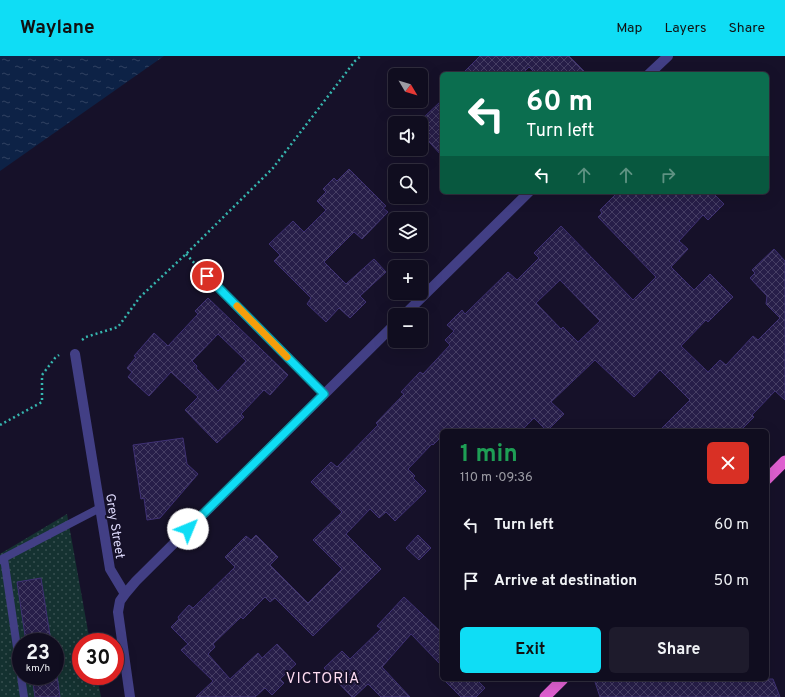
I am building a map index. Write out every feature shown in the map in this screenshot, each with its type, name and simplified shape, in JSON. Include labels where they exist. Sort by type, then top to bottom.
[{"type":"highway","points":[[769,477],[785,461]]},
{"type":"highway","points":[[545,697],[561,681]]},
{"type":"street","points":[[651,72],[668,56]]},
{"type":"street","points":[[411,308],[527,194]]},
{"type":"street","points":[[130,697],[118,612],[120,601],[136,581],[388,331]]},
{"type":"street","name":"Grey Street","points":[[75,354],[110,569],[125,594]]},
{"type":"lane","points":[[207,276],[324,394]]},
{"type":"lane","points":[[14,633],[2,559],[100,508]]},
{"type":"lane","points":[[22,685],[24,697]]},
{"type":"path","points":[[80,341],[86,337],[118,327],[140,297],[273,168],[355,61],[361,56]]},
{"type":"path","points":[[0,425],[42,402],[42,375],[55,358],[62,354]]},
{"type":"green space","points":[[67,514],[88,633],[72,633],[72,685],[99,685],[101,697],[0,697],[0,554]]},
{"type":"water","points":[[0,56],[164,56],[0,171]]},
{"type":"building","points":[[480,56],[569,56],[585,72],[534,72],[529,67],[524,72],[464,72]]},
{"type":"building","points":[[440,102],[440,154],[428,141],[428,116],[425,116]]},
{"type":"building","points":[[349,169],[386,206],[383,208],[388,212],[362,239],[354,232],[324,262],[346,284],[374,259],[386,272],[360,296],[366,302],[350,318],[339,308],[326,322],[307,304],[311,298],[274,261],[280,255],[269,244],[293,221],[304,232],[326,210],[317,201],[326,192],[323,189],[334,178],[337,181]]},
{"type":"building","points":[[616,194],[714,194],[724,204],[708,220],[703,215],[679,241],[688,249],[671,267],[694,290],[710,274],[733,297],[708,322],[706,320],[681,346],[708,372],[720,360],[726,365],[753,336],[758,340],[780,318],[766,304],[767,296],[750,278],[755,273],[752,270],[774,249],[785,261],[785,400],[775,391],[752,415],[754,417],[742,429],[661,429],[690,400],[660,370],[634,397],[595,360],[551,402],[564,414],[549,429],[545,429],[534,418],[523,429],[440,429],[440,438],[433,445],[432,444],[408,469],[415,476],[413,478],[426,491],[395,521],[386,512],[379,518],[370,509],[346,534],[381,569],[313,636],[275,598],[270,602],[265,597],[243,619],[241,617],[213,644],[215,647],[208,654],[230,679],[258,653],[262,658],[277,644],[296,664],[280,679],[284,683],[272,695],[265,688],[255,697],[196,697],[213,681],[181,650],[188,644],[171,627],[189,605],[193,608],[235,567],[225,557],[246,536],[251,540],[256,535],[278,557],[270,565],[308,603],[342,569],[313,540],[342,512],[311,482],[331,462],[337,467],[378,425],[376,423],[404,394],[401,392],[420,372],[423,374],[450,345],[445,340],[454,331],[447,325],[462,310],[465,314],[508,272],[517,280],[539,258],[534,253],[561,226],[633,300],[656,277],[598,217],[602,213],[600,210]],"holes":[[[560,280],[600,321],[578,342],[563,327],[561,329],[536,303]]]},
{"type":"building","points":[[208,298],[288,375],[270,395],[264,390],[241,414],[244,417],[217,443],[185,410],[198,397],[171,372],[149,396],[128,377],[132,372],[127,368],[136,357],[134,356],[154,333],[168,346],[198,314],[195,311]],"holes":[[[218,334],[246,361],[218,391],[196,368],[197,366],[192,361]]]},
{"type":"building","points":[[183,438],[187,464],[198,474],[160,518],[147,520],[144,498],[141,499],[133,445]]},
{"type":"building","points":[[418,535],[431,548],[419,560],[406,548]]},
{"type":"building","points":[[41,578],[50,633],[25,633],[17,582]]},
{"type":"building","points":[[404,597],[440,631],[440,664],[411,634],[382,667],[410,697],[381,697],[368,684],[354,697],[352,697],[324,668],[342,651],[350,659],[381,629],[377,626]]},
{"type":"building","points":[[769,679],[773,679],[780,697],[600,697],[595,681],[769,681]]},
{"type":"building","points":[[445,681],[478,681],[485,688],[476,697],[461,697]]},
{"type":"building","points":[[33,685],[58,685],[60,697],[35,697]]},
{"type":"slow traffic","points":[[237,306],[287,357]]},
{"type":"district","name":"VICTORIA","points":[[323,678]]},
{"type":"route","points":[[188,529],[324,394],[207,276]]}]
